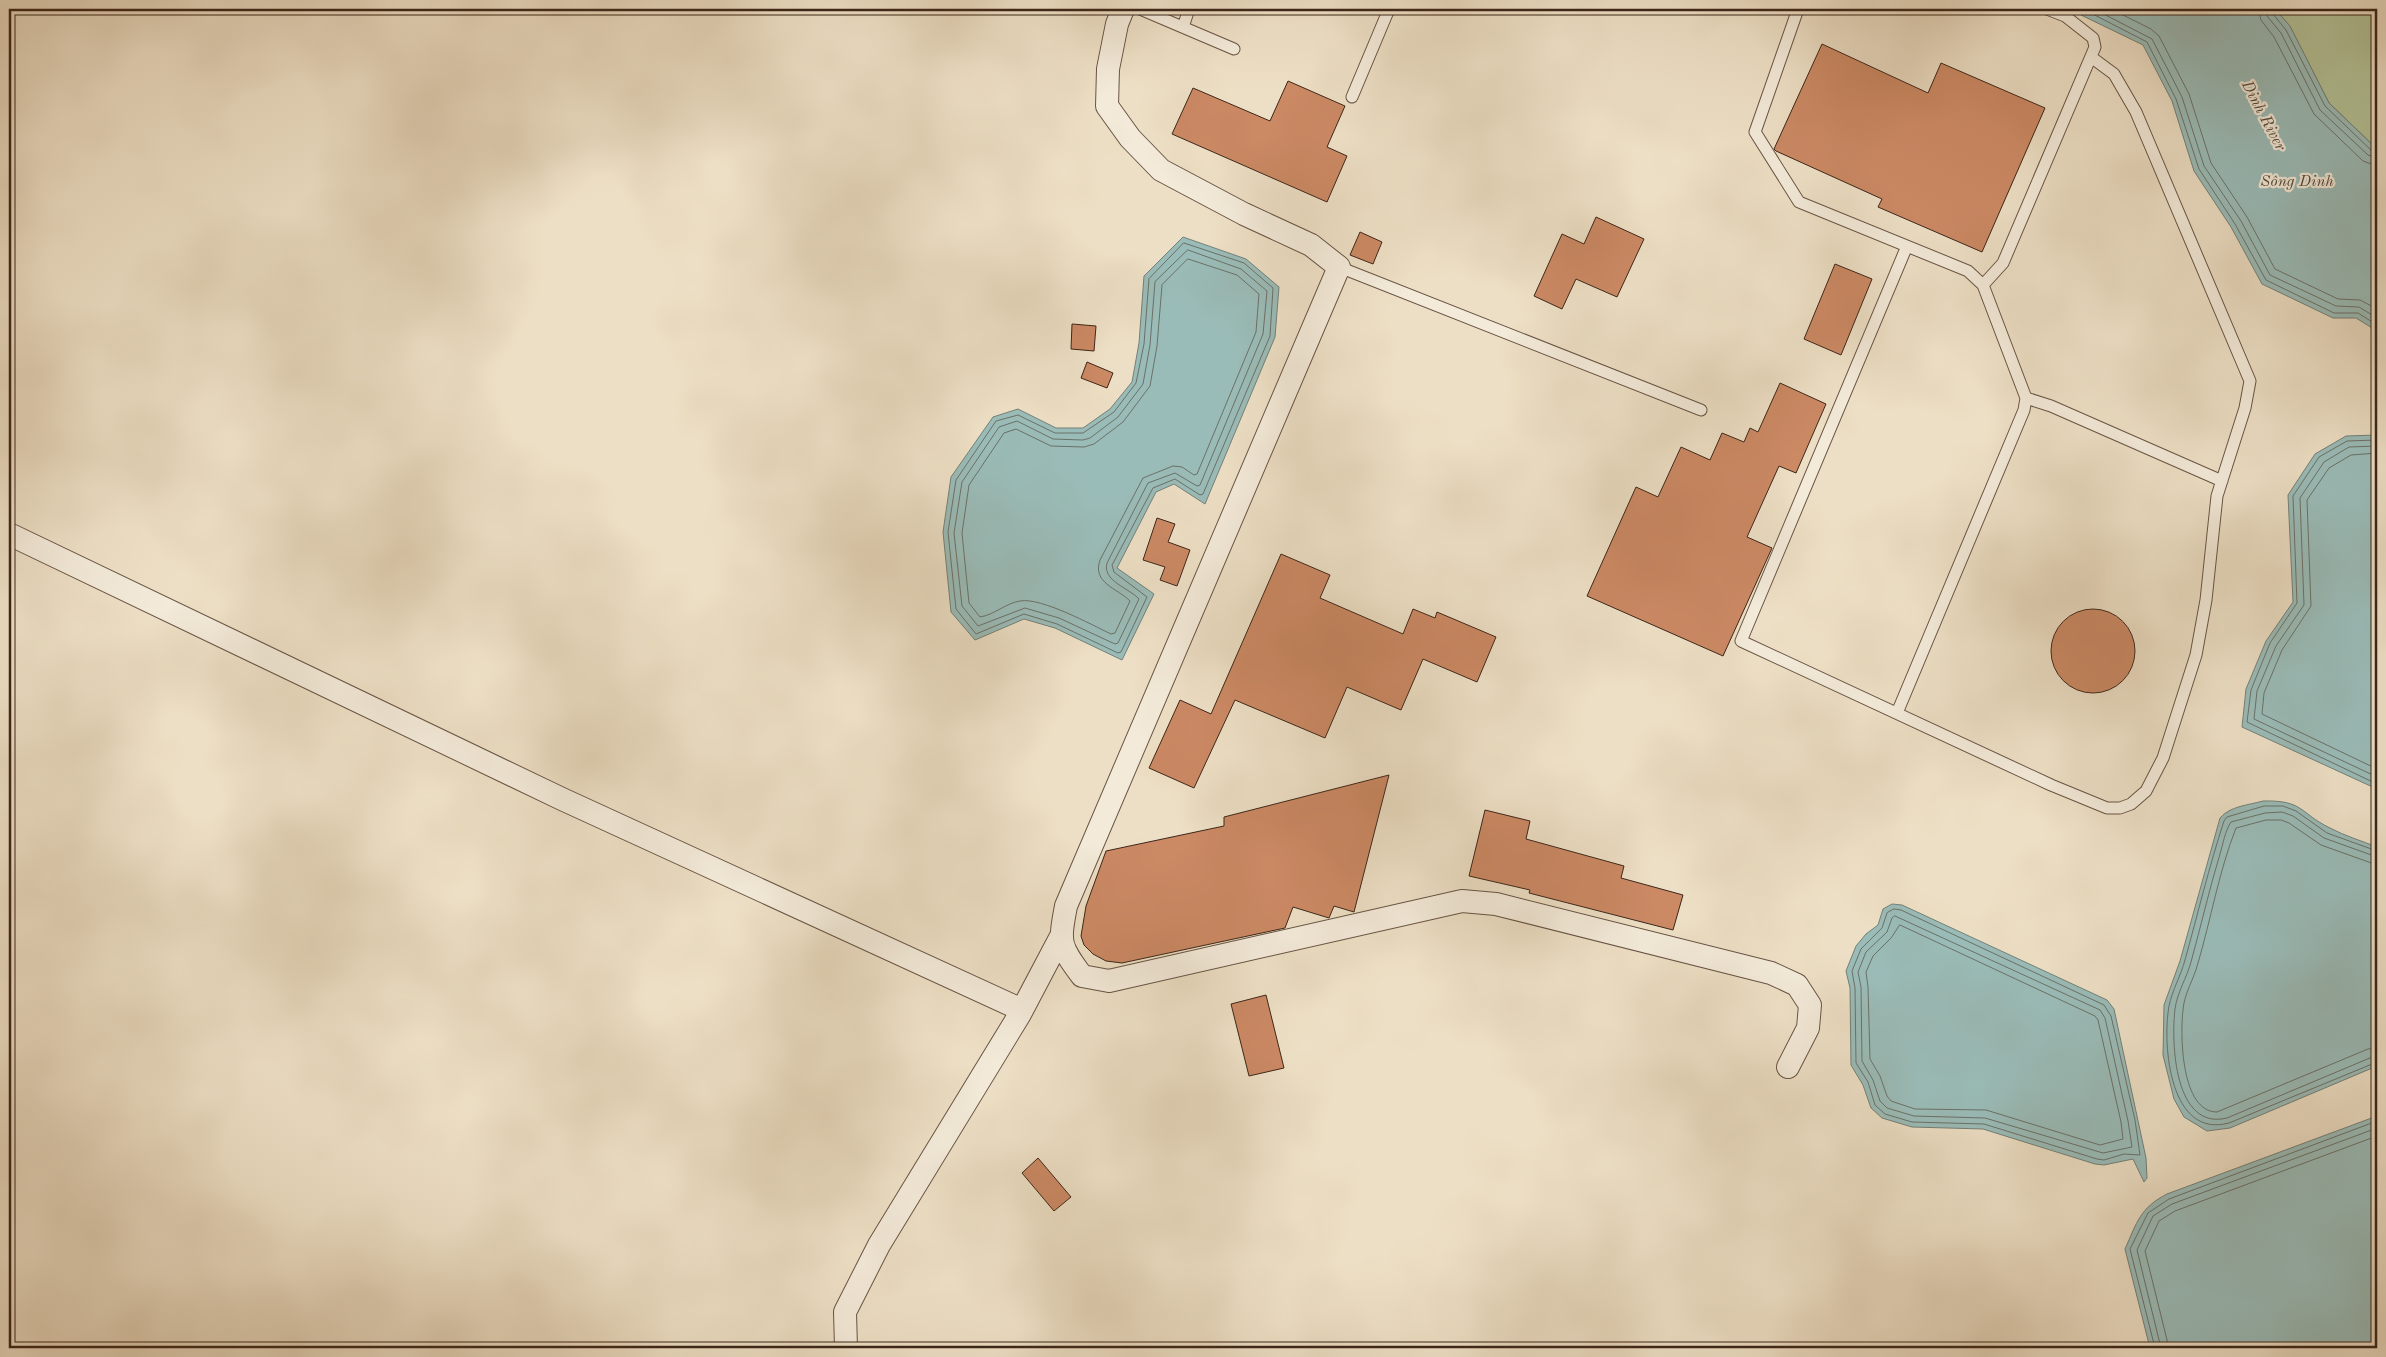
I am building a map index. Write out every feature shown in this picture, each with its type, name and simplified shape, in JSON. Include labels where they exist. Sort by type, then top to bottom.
[{"type":"street","points":[[846,1348],[845,1312],[879,1245],[1022,1010],[1060,938],[1066,906],[1339,267],[1311,245],[1244,214],[1161,170],[1130,138],[1107,106],[1108,69],[1117,24],[1123,9]]},
{"type":"street","points":[[9,534],[562,799],[1022,1010]]},
{"type":"street","points":[[1060,938],[1067,956],[1082,976],[1109,981],[1462,901],[1496,904],[1771,973],[1797,985],[1810,1005],[1808,1028],[1788,1067]]},
{"type":"lane","points":[[1140,9],[1234,48]]},
{"type":"lane","points":[[1183,27],[1189,9]]},
{"type":"lane","points":[[1352,97],[1389,9]]},
{"type":"lane","points":[[1798,9],[1755,132],[1799,202],[1968,271],[1983,285],[2026,398],[2024,410],[1897,713]]},
{"type":"lane","points":[[1983,285],[2003,263],[2095,47],[2093,38],[2065,16],[2048,9]]},
{"type":"lane","points":[[1907,246],[1741,641],[2106,808],[2120,808],[2131,804],[2146,791],[2163,758],[2196,655],[2206,600],[2217,496],[2245,408],[2250,381],[2136,112],[2114,74],[2091,57]]},
{"type":"lane","points":[[1339,267],[1701,410]]},
{"type":"lane","points":[[2026,398],[2051,406],[2222,481]]},
{"type":"green space","points":[[2275,9],[2377,9],[2377,149],[2329,103],[2290,27]]},
{"type":"water","name":"Sông Dinh","points":[[2078,9],[2275,9],[2290,26],[2329,103],[2377,149],[2377,331],[2356,318],[2333,318],[2262,284],[2231,227],[2194,171],[2172,101],[2143,45],[2081,15]]},
{"type":"water","points":[[1183,237],[1246,259],[1279,287],[1275,337],[1205,504],[1174,484],[1156,492],[1117,568],[1154,594],[1122,660],[1055,628],[1024,619],[975,640],[951,612],[943,532],[951,477],[993,417],[1018,409],[1056,428],[1083,428],[1110,409],[1132,382],[1139,343],[1144,276]]},
{"type":"water","points":[[2377,435],[2377,789],[2242,727],[2246,689],[2266,641],[2293,602],[2288,495],[2315,454],[2346,436]]},
{"type":"water","points":[[2263,801],[2276,801],[2294,805],[2330,828],[2377,847],[2377,1066],[2230,1128],[2207,1131],[2184,1117],[2174,1099],[2163,1055],[2164,1005],[2180,961],[2220,818],[2234,808]]},
{"type":"water","points":[[1892,904],[1902,905],[2107,1000],[2114,1009],[2146,1158],[2147,1178],[2144,1182],[2133,1159],[2104,1165],[2095,1164],[1983,1129],[1912,1127],[1882,1118],[1871,1108],[1863,1085],[1851,1065],[1850,988],[1846,971],[1856,946],[1866,934],[1878,925],[1883,909]]},
{"type":"water","points":[[2377,1116],[2377,1348],[2150,1348],[2125,1249],[2136,1223],[2145,1210],[2167,1194]]},
{"type":"building","points":[[1822,44],[1928,93],[1941,63],[2045,108],[1982,252],[1878,207],[1882,199],[1774,149]]},
{"type":"building","points":[[1288,81],[1345,106],[1327,147],[1347,156],[1327,202],[1172,134],[1193,88],[1270,121]]},
{"type":"building","points":[[1596,217],[1644,239],[1617,297],[1576,279],[1562,309],[1534,296],[1562,234],[1584,244]]},
{"type":"building","points":[[1360,232],[1382,242],[1373,264],[1350,255]]},
{"type":"building","points":[[1835,264],[1872,279],[1841,355],[1804,339]]},
{"type":"building","points":[[1072,324],[1096,326],[1094,351],[1071,349]]},
{"type":"building","points":[[1087,362],[1113,373],[1107,388],[1081,378]]},
{"type":"building","points":[[1780,383],[1826,404],[1796,473],[1779,466],[1747,537],[1772,548],[1723,656],[1587,596],[1636,487],[1658,497],[1681,447],[1710,460],[1722,433],[1744,442],[1750,428],[1758,432]]},
{"type":"building","points":[[1157,518],[1175,524],[1168,542],[1190,550],[1177,586],[1160,580],[1165,567],[1143,560]]},
{"type":"building","points":[[1281,554],[1330,575],[1320,598],[1403,634],[1413,609],[1435,618],[1437,612],[1496,637],[1477,682],[1423,659],[1401,710],[1347,687],[1325,738],[1235,700],[1194,788],[1149,768],[1180,700],[1211,714]]},
{"type":"building","points":[[2093,609],[2109,612],[2123,621],[2132,635],[2135,651],[2132,667],[2123,681],[2109,690],[2093,693],[2077,690],[2063,681],[2054,667],[2051,651],[2054,635],[2063,621],[2077,612]]},
{"type":"building","points":[[1389,775],[1354,912],[1334,906],[1329,918],[1293,907],[1285,928],[1122,963],[1106,961],[1093,954],[1084,945],[1081,936],[1086,906],[1106,851],[1224,826],[1224,817]]},
{"type":"building","points":[[1485,810],[1530,821],[1526,839],[1624,866],[1621,878],[1683,895],[1673,930],[1529,893],[1530,890],[1469,876]]},
{"type":"building","points":[[1266,995],[1284,1068],[1249,1076],[1231,1004]]},
{"type":"building","points":[[1038,1158],[1071,1197],[1054,1211],[1022,1173]]},
{"type":"water label","name":"Dinh River","points":[[2263,116]]}]
